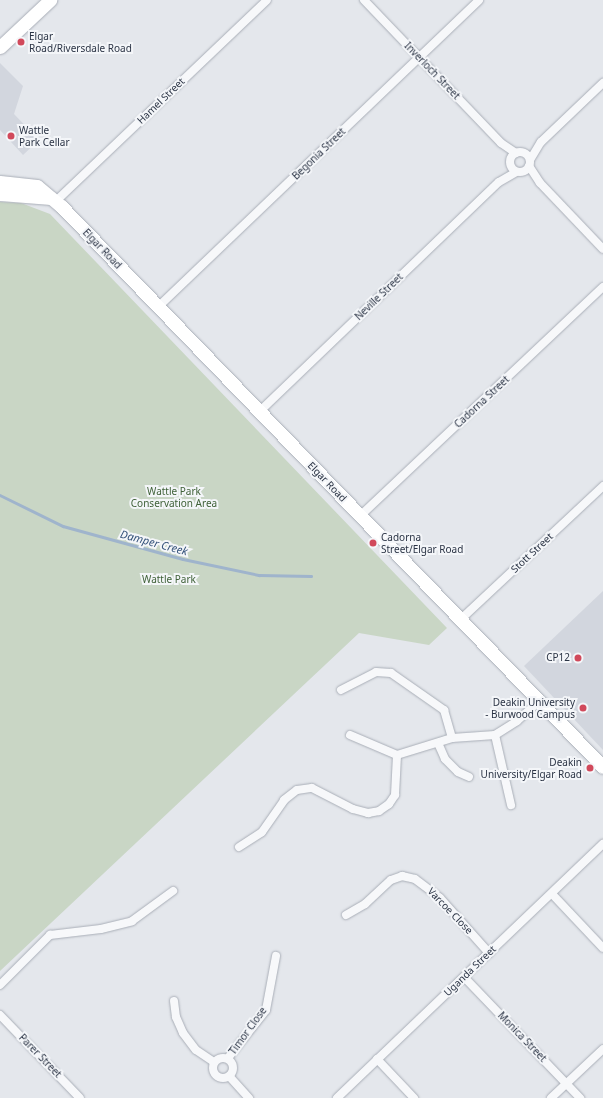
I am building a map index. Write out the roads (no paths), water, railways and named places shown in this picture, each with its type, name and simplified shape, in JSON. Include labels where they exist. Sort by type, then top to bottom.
[{"type":"main road","points":[[0,47],[50,0]]},
{"type":"main road","name":"Elgar Road","points":[[0,182],[33,185],[53,200],[460,620],[598,759],[603,767]]},
{"type":"main road","points":[[0,194],[53,200]]},
{"type":"street","name":"Hamel Street","points":[[53,200],[267,0]]},
{"type":"street","name":"Inverloch Street","points":[[364,0],[501,143],[519,153],[530,163]]},
{"type":"street","name":"Begonia Street","points":[[158,307],[479,0]]},
{"type":"street","points":[[519,153],[541,142],[603,83]]},
{"type":"street","points":[[541,142],[530,163],[540,183],[603,249]]},
{"type":"street","name":"Inverloch Street","points":[[501,143],[509,162],[520,172]]},
{"type":"street","name":"Neville Street","points":[[499,182],[509,162],[519,153]]},
{"type":"street","name":"Neville Street","points":[[259,412],[499,182],[520,172],[530,163]]},
{"type":"street","points":[[520,172],[540,183]]},
{"type":"street","name":"Cadorna Street","points":[[360,516],[603,287]]},
{"type":"street","name":"Stott Street","points":[[460,620],[603,486]]},
{"type":"street","points":[[341,690],[376,672],[391,673],[444,710],[452,738]]},
{"type":"street","points":[[350,734],[397,755],[452,738],[495,735],[517,720],[539,701]]},
{"type":"street","points":[[495,735],[512,805]]},
{"type":"street","points":[[438,742],[445,759],[458,772],[469,777]]},
{"type":"street","points":[[239,847],[262,832],[284,800],[297,790],[312,788],[353,809],[368,813],[379,811],[389,804],[395,795],[397,755]]},
{"type":"street","name":"Uganda Street","points":[[337,1098],[603,844]]},
{"type":"street","name":"Varcoe Close","points":[[346,915],[365,904],[391,880],[402,876],[414,879],[440,898],[489,953]]},
{"type":"street","points":[[0,985],[50,936],[101,929],[132,921],[173,891]]},
{"type":"street","points":[[552,894],[603,948]]},
{"type":"street","name":"Timor Close","points":[[228,1058],[266,1010],[276,956]]},
{"type":"street","name":"Monica Street","points":[[464,977],[580,1098]]},
{"type":"street","points":[[174,1001],[176,1017],[183,1033],[196,1050],[214,1062]]},
{"type":"street","name":"Parer Street","points":[[0,1015],[80,1098]]},
{"type":"street","points":[[551,1098],[603,1048]]},
{"type":"street","points":[[219,1058],[228,1058],[234,1067],[229,1076],[222,1078],[215,1075],[212,1068],[214,1062],[219,1058]]},
{"type":"street","points":[[377,1059],[414,1098]]},
{"type":"street","points":[[229,1076],[250,1098]]},
{"type":"waterway","name":"Damper Creek","points":[[0,495],[63,526],[183,559],[259,575],[311,576]]},
{"type":"place","name":"Elgar Road/Riversdale Road","points":[[21,42]]},
{"type":"place","name":"Wattle Park Cellar","points":[[11,136]]},
{"type":"place","name":"Cadorna Street/Elgar Road","points":[[373,543]]},
{"type":"place","name":"CP12","points":[[578,658]]},
{"type":"place","name":"Deakin University - Burwood Campus","points":[[583,708]]},
{"type":"place","name":"Deakin University/Elgar Road","points":[[590,768]]},
{"type":"park label","name":"Wattle Park Conservation Area","points":[[174,496]]},
{"type":"park label","name":"Wattle Park","points":[[169,580]]}]
